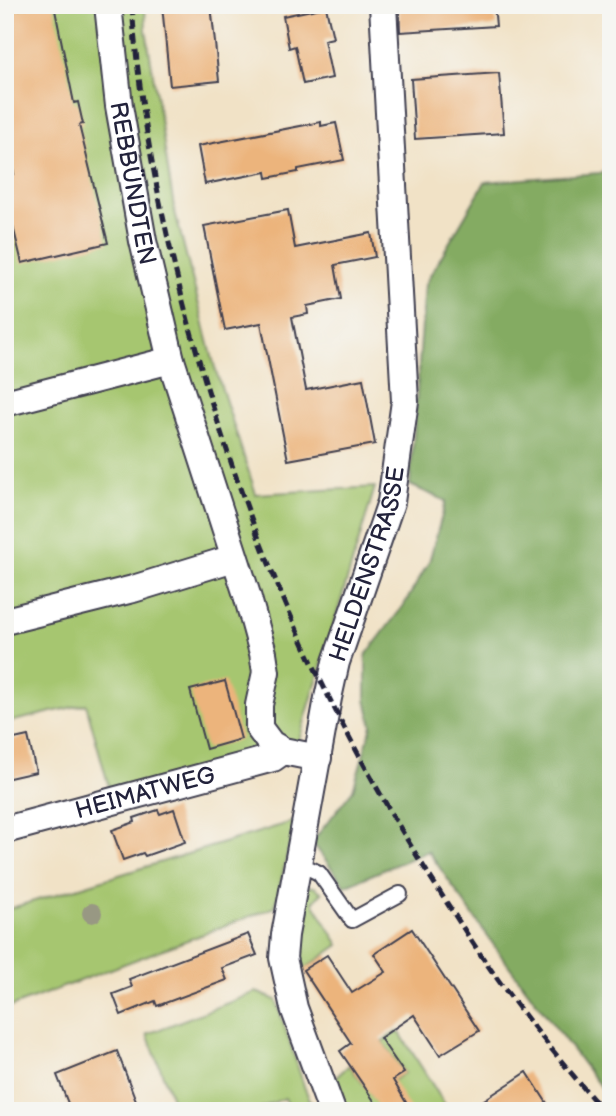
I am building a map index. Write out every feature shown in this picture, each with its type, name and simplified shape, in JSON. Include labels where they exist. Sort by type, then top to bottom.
[{"type":"street","name":"REBBÜNDTEN","points":[[108,5],[118,106],[143,241],[172,360],[263,653],[266,672],[259,705],[259,728],[271,744],[283,751]]},
{"type":"street","name":"HELDENSTRASSE","points":[[332,1111],[294,1008],[283,958],[285,935],[337,662],[391,502],[405,401],[383,5]]},
{"type":"street","points":[[5,402],[172,360]]},
{"type":"street","points":[[5,621],[133,589],[234,558]]},
{"type":"street","points":[[283,751],[318,758]]},
{"type":"street","name":"HEIMATWEG","points":[[5,830],[273,758],[283,751]]},
{"type":"lane","points":[[300,864],[319,873],[352,920],[400,894]]},
{"type":"green space","points":[[5,5],[145,5],[146,30],[174,208],[215,368],[256,494],[375,487],[299,740],[255,763],[113,802],[86,704],[5,723]]},
{"type":"green space","points":[[611,172],[611,1101],[500,954],[428,851],[345,886],[312,842],[353,790],[372,725],[366,700],[366,655],[404,605],[429,562],[446,501],[410,485],[425,284],[485,182]]},
{"type":"green space","points":[[295,821],[275,907],[5,1009],[5,910]]},
{"type":"green space","points":[[310,886],[322,893],[313,902],[339,945],[303,970],[294,971],[292,956],[306,888]]},
{"type":"green space","points":[[256,992],[276,1000],[305,1089],[315,1111],[291,1111],[285,1098],[253,1111],[177,1111],[147,1034]]},
{"type":"green space","points":[[397,1032],[449,1111],[343,1111],[331,1082],[349,1065],[371,1095],[404,1073],[382,1041]]},
{"type":"building","points":[[54,5],[74,103],[78,102],[83,124],[79,125],[108,243],[22,263],[5,194],[5,176],[14,174],[5,137],[5,12]]},
{"type":"building","points":[[162,5],[211,5],[219,81],[170,86]]},
{"type":"building","points":[[399,5],[494,5],[496,26],[400,32]]},
{"type":"building","points":[[326,7],[333,38],[324,40],[332,78],[303,84],[295,46],[289,48],[283,16]]},
{"type":"building","points":[[499,73],[504,133],[415,139],[411,79]]},
{"type":"building","points":[[321,122],[321,126],[336,123],[344,160],[267,178],[266,172],[205,184],[198,146]]},
{"type":"building","points":[[288,210],[295,248],[371,233],[375,257],[335,265],[341,299],[307,306],[308,314],[292,317],[306,390],[363,379],[375,444],[288,460],[261,323],[225,330],[204,226]]},
{"type":"building","points":[[225,681],[241,739],[206,749],[190,690]]},
{"type":"building","points":[[28,736],[36,772],[5,779],[5,741]]},
{"type":"building","points":[[174,809],[185,842],[145,856],[143,853],[123,860],[112,830],[135,822],[134,818],[158,810],[160,814]]},
{"type":"building","points":[[412,929],[479,1031],[440,1055],[414,1015],[380,1038],[404,1073],[393,1080],[411,1111],[381,1111],[340,1051],[351,1043],[303,970],[327,955],[352,993],[386,972],[374,954]]},
{"type":"building","points":[[248,934],[257,955],[222,968],[227,980],[157,1006],[155,1001],[121,1015],[113,994],[132,987],[129,979]]},
{"type":"building","points":[[117,1051],[140,1111],[71,1111],[57,1075]]},
{"type":"building","points":[[527,1072],[552,1111],[467,1111],[504,1087]]},
{"type":"railway","points":[[132,5],[139,81],[151,154],[183,301],[230,460],[289,611],[360,757],[445,900],[510,996],[603,1111]]}]
